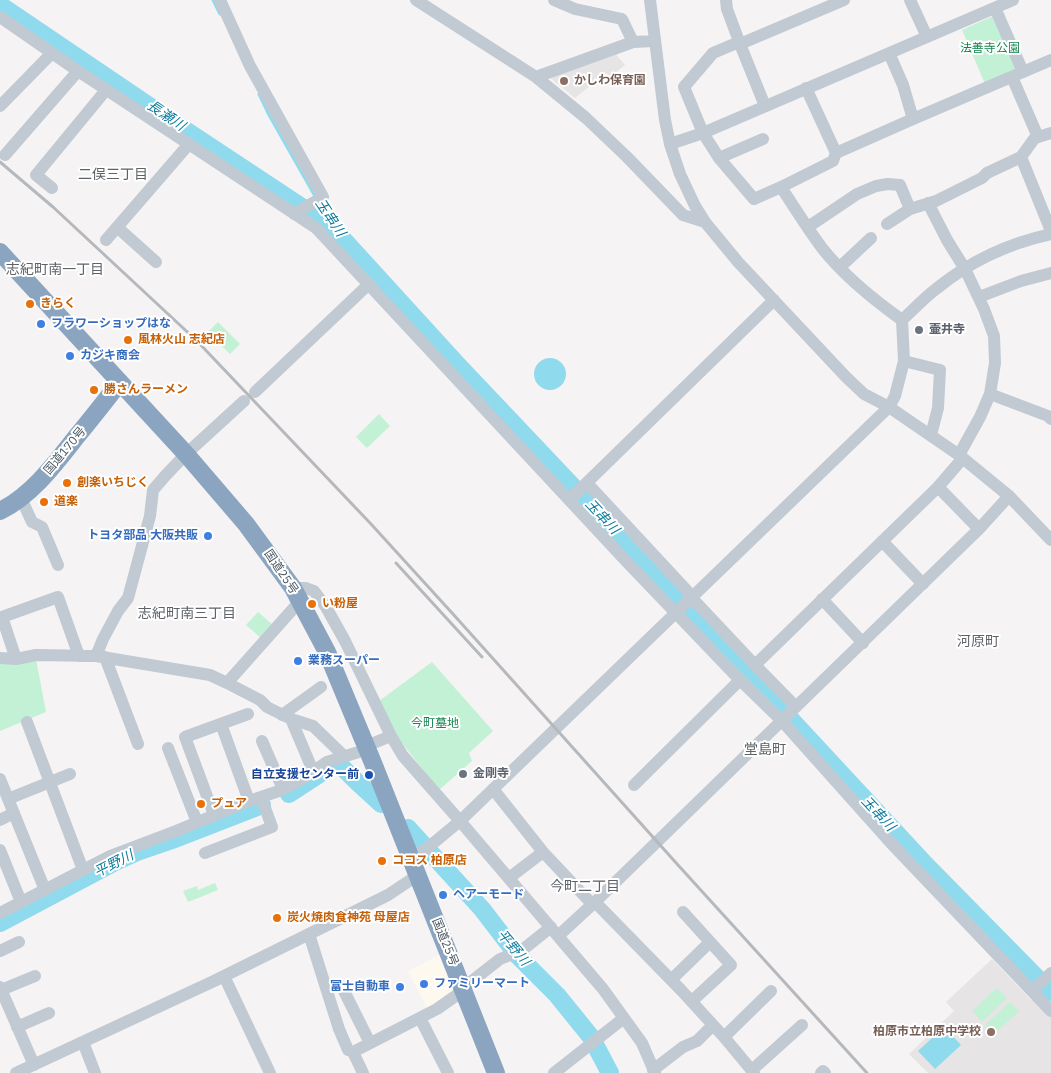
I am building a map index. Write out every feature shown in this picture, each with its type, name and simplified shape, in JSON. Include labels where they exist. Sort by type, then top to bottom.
[{"type":"highway","name":"国道25号","points":[[0,252],[186,454],[246,524],[297,595],[327,652],[367,748],[422,851],[418,875],[496,1073]]},
{"type":"highway","name":"国道170号","points":[[0,511],[21,498],[33,487],[64,453],[120,382]]},
{"type":"street","points":[[220,0],[250,66],[323,197],[294,214]]},
{"type":"street","points":[[416,0],[536,77],[586,118],[683,215],[705,222]]},
{"type":"street","points":[[554,0],[575,8],[622,19],[633,42]]},
{"type":"street","points":[[650,0],[665,120],[670,144],[680,174],[705,222],[738,262],[864,394],[889,407],[961,457],[1009,496],[1051,540]]},
{"type":"street","points":[[726,0],[739,43],[765,106]]},
{"type":"street","points":[[806,88],[836,153],[833,161],[754,199],[719,158],[703,133],[684,87],[713,53],[844,0]]},
{"type":"street","points":[[910,0],[927,37]]},
{"type":"street","points":[[670,144],[703,133],[1013,0]]},
{"type":"street","points":[[995,8],[1038,137]]},
{"type":"street","points":[[0,17],[106,90],[316,228],[678,611],[740,680],[789,715]]},
{"type":"street","points":[[536,77],[633,42],[655,41]]},
{"type":"street","points":[[0,106],[52,53]]},
{"type":"street","points":[[889,53],[903,85],[913,119]]},
{"type":"street","points":[[836,153],[1051,60]]},
{"type":"street","points":[[5,155],[78,71]]},
{"type":"street","points":[[52,188],[36,175],[106,90]]},
{"type":"street","points":[[887,224],[910,209],[936,201],[1021,157],[1034,139],[1051,133]]},
{"type":"street","points":[[719,158],[763,139]]},
{"type":"street","points":[[106,240],[189,144]]},
{"type":"street","points":[[902,320],[937,288],[965,268],[991,253],[1012,244],[1051,232],[1021,157]]},
{"type":"street","points":[[808,227],[857,194],[876,186],[900,185],[910,209]]},
{"type":"street","points":[[781,187],[823,249],[884,307],[902,320]]},
{"type":"street","points":[[755,665],[938,487],[961,457],[990,394],[995,364],[994,336],[979,297],[965,268],[947,240],[928,203]]},
{"type":"street","points":[[118,226],[156,262]]},
{"type":"street","points":[[840,267],[871,238]]},
{"type":"street","points":[[979,297],[1021,281],[1051,273]]},
{"type":"street","points":[[254,392],[369,284]]},
{"type":"street","points":[[571,498],[774,300]]},
{"type":"street","points":[[422,851],[460,821],[889,407],[895,396],[904,361],[902,320]]},
{"type":"street","points":[[904,361],[940,370],[938,408],[931,435]]},
{"type":"street","points":[[990,394],[1051,418]]},
{"type":"street","points":[[138,744],[101,656],[103,639],[118,611],[128,598],[150,516],[153,490],[186,454],[244,401]]},
{"type":"street","points":[[585,484],[755,665],[789,715],[890,842],[1051,1011]]},
{"type":"street","points":[[938,487],[979,529]]},
{"type":"street","points":[[353,1052],[437,1009],[500,959],[515,953],[554,931],[593,904],[863,643],[979,529],[1009,496]]},
{"type":"street","points":[[21,498],[32,522],[42,527],[58,565]]},
{"type":"street","points":[[882,541],[923,584]]},
{"type":"street","points":[[227,683],[297,595],[306,588],[314,591],[326,607],[345,641],[391,736],[403,756],[603,989],[642,1043],[654,1071],[696,1041],[713,1025]]},
{"type":"street","points":[[16,659],[2,617],[58,597],[79,656]]},
{"type":"street","points":[[822,599],[863,643]]},
{"type":"street","points":[[0,658],[16,659],[36,655],[101,656],[210,676],[260,700],[267,707],[287,717],[313,726],[344,756]]},
{"type":"street","points":[[634,785],[740,680]]},
{"type":"street","points":[[287,717],[321,687]]},
{"type":"street","points":[[214,815],[185,738],[248,714]]},
{"type":"street","points":[[287,717],[314,771]]},
{"type":"street","points":[[26,722],[83,870]]},
{"type":"street","points":[[206,854],[272,827],[255,799],[221,724]]},
{"type":"street","points":[[0,913],[110,856],[283,789],[327,762],[367,748],[391,736]]},
{"type":"street","points":[[262,741],[283,789]]},
{"type":"street","points":[[168,748],[197,822]]},
{"type":"street","points":[[8,799],[70,774]]},
{"type":"street","points":[[0,779],[45,890]]},
{"type":"street","points":[[493,789],[543,852],[692,1001],[753,1072],[802,1025]]},
{"type":"street","points":[[0,820],[14,813]]},
{"type":"street","points":[[0,850],[21,902]]},
{"type":"street","points":[[509,878],[543,852]]},
{"type":"street","points":[[16,1073],[224,976],[388,895],[418,875]]},
{"type":"street","points":[[683,912],[731,965],[692,1001]]},
{"type":"street","points":[[309,934],[334,1015],[348,1050],[353,1052],[363,1073]]},
{"type":"street","points":[[0,951],[19,942]]},
{"type":"street","points":[[671,980],[710,942]]},
{"type":"street","points":[[1032,991],[1051,973]]},
{"type":"street","points":[[34,1065],[1,988],[35,976]]},
{"type":"street","points":[[224,976],[270,1073]]},
{"type":"street","points":[[342,987],[370,1043]]},
{"type":"street","points":[[724,1037],[771,991]]},
{"type":"street","points":[[334,1015],[352,1006]]},
{"type":"street","points":[[17,1026],[49,1013]]},
{"type":"street","points":[[420,1018],[448,1073]]},
{"type":"street","points":[[554,1073],[571,1067],[594,1041],[624,1018]]},
{"type":"street","points":[[83,1042],[94,1073]]},
{"type":"street","points":[[821,1073],[823,1071],[825,1073]]},
{"type":"shaded area","points":[[614,52],[625,65],[610,77],[606,73],[575,98],[548,76]]},
{"type":"shaded area","points":[[441,954],[456,992],[428,1010],[408,971]]},
{"type":"shaded area","name":"柏原市立柏原中学校","points":[[992,959],[1031,1000],[1051,981],[1051,1073],[928,1073],[909,1054],[954,1011],[946,1002]]},
{"type":"green space","name":"法善寺公園","points":[[995,15],[1018,69],[985,84],[962,30]]},
{"type":"green space","points":[[218,322],[240,344],[230,354],[208,332]]},
{"type":"green space","points":[[379,414],[390,426],[367,448],[356,437]]},
{"type":"green space","points":[[258,612],[273,625],[261,638],[246,625]]},
{"type":"green space","points":[[36,659],[46,712],[0,731],[0,661]]},
{"type":"green space","name":"今町墓地","points":[[432,662],[493,731],[469,753],[472,761],[439,790],[395,734],[379,701]]},
{"type":"green space","points":[[215,883],[218,890],[188,902],[183,891],[197,886],[198,890]]},
{"type":"green space","points":[[997,988],[1007,998],[982,1022],[972,1011]]},
{"type":"green space","points":[[1010,1002],[1019,1011],[994,1034],[985,1025]]},
{"type":"water","points":[[550,358],[556,359],[561,363],[565,368],[565,380],[561,385],[556,389],[550,390],[544,389],[539,385],[535,380],[534,374],[535,368],[539,363],[544,359]]},
{"type":"water","points":[[944,1027],[961,1045],[935,1069],[918,1051]]},
{"type":"waterway","name":"玉串川","points":[[213,0],[220,14]]},
{"type":"waterway","name":"玉串川","points":[[0,5],[332,227],[456,363],[668,587],[926,865],[1051,992]]},
{"type":"waterway","name":"玉串川","points":[[259,94],[316,198]]},
{"type":"waterway","name":"玉串川","points":[[319,203],[332,227]]},
{"type":"waterway","name":"平野川","points":[[289,794],[335,764],[340,765],[381,804]]},
{"type":"waterway","name":"平野川","points":[[0,923],[137,852],[262,805]]},
{"type":"waterway","name":"平野川","points":[[408,828],[482,909],[518,956],[557,995],[591,1037],[610,1073]]},
{"type":"railway","points":[[0,162],[53,207],[196,340],[371,524],[867,1073]]},
{"type":"railway","points":[[396,563],[482,657]]},
{"type":"place","name":"かしわ保育園","points":[[564,81]]},
{"type":"place","name":"きらく","points":[[30,304]]},
{"type":"place","name":"フラワーショップはな","points":[[41,324]]},
{"type":"place","name":"壷井寺","points":[[919,330]]},
{"type":"place","name":"風林火山 志紀店","points":[[128,340]]},
{"type":"place","name":"カジキ商会","points":[[70,356]]},
{"type":"place","name":"勝さんラーメン","points":[[94,390]]},
{"type":"place","name":"創楽いちじく","points":[[67,483]]},
{"type":"place","name":"道楽","points":[[44,502]]},
{"type":"place","name":"トヨタ部品 大阪共販","points":[[208,536]]},
{"type":"place","name":"い粉屋","points":[[312,604]]},
{"type":"place","name":"業務スーパー","points":[[298,661]]},
{"type":"place","name":"金剛寺","points":[[463,774]]},
{"type":"place","name":"自立支援センター前","points":[[369,775]]},
{"type":"place","name":"プュア","points":[[201,804]]},
{"type":"place","name":"ココス 柏原店","points":[[382,861]]},
{"type":"place","name":"ヘアーモード","points":[[443,895]]},
{"type":"place","name":"炭火焼肉食神苑 母屋店","points":[[277,918]]},
{"type":"place","name":"ファミリーマート","points":[[424,984]]},
{"type":"place","name":"富士自動車","points":[[400,987]]},
{"type":"place","name":"柏原市立柏原中学校","points":[[991,1032]]},
{"type":"district","name":"二俣三丁目","points":[[113,175]]},
{"type":"district","name":"志紀町南一丁目","points":[[55,270]]},
{"type":"district","name":"志紀町南三丁目","points":[[187,614]]},
{"type":"district","name":"河原町","points":[[978,642]]},
{"type":"district","name":"堂島町","points":[[765,750]]},
{"type":"district","name":"今町二丁目","points":[[585,887]]},
{"type":"water label","name":"長瀬川","points":[[166,116]]}]
